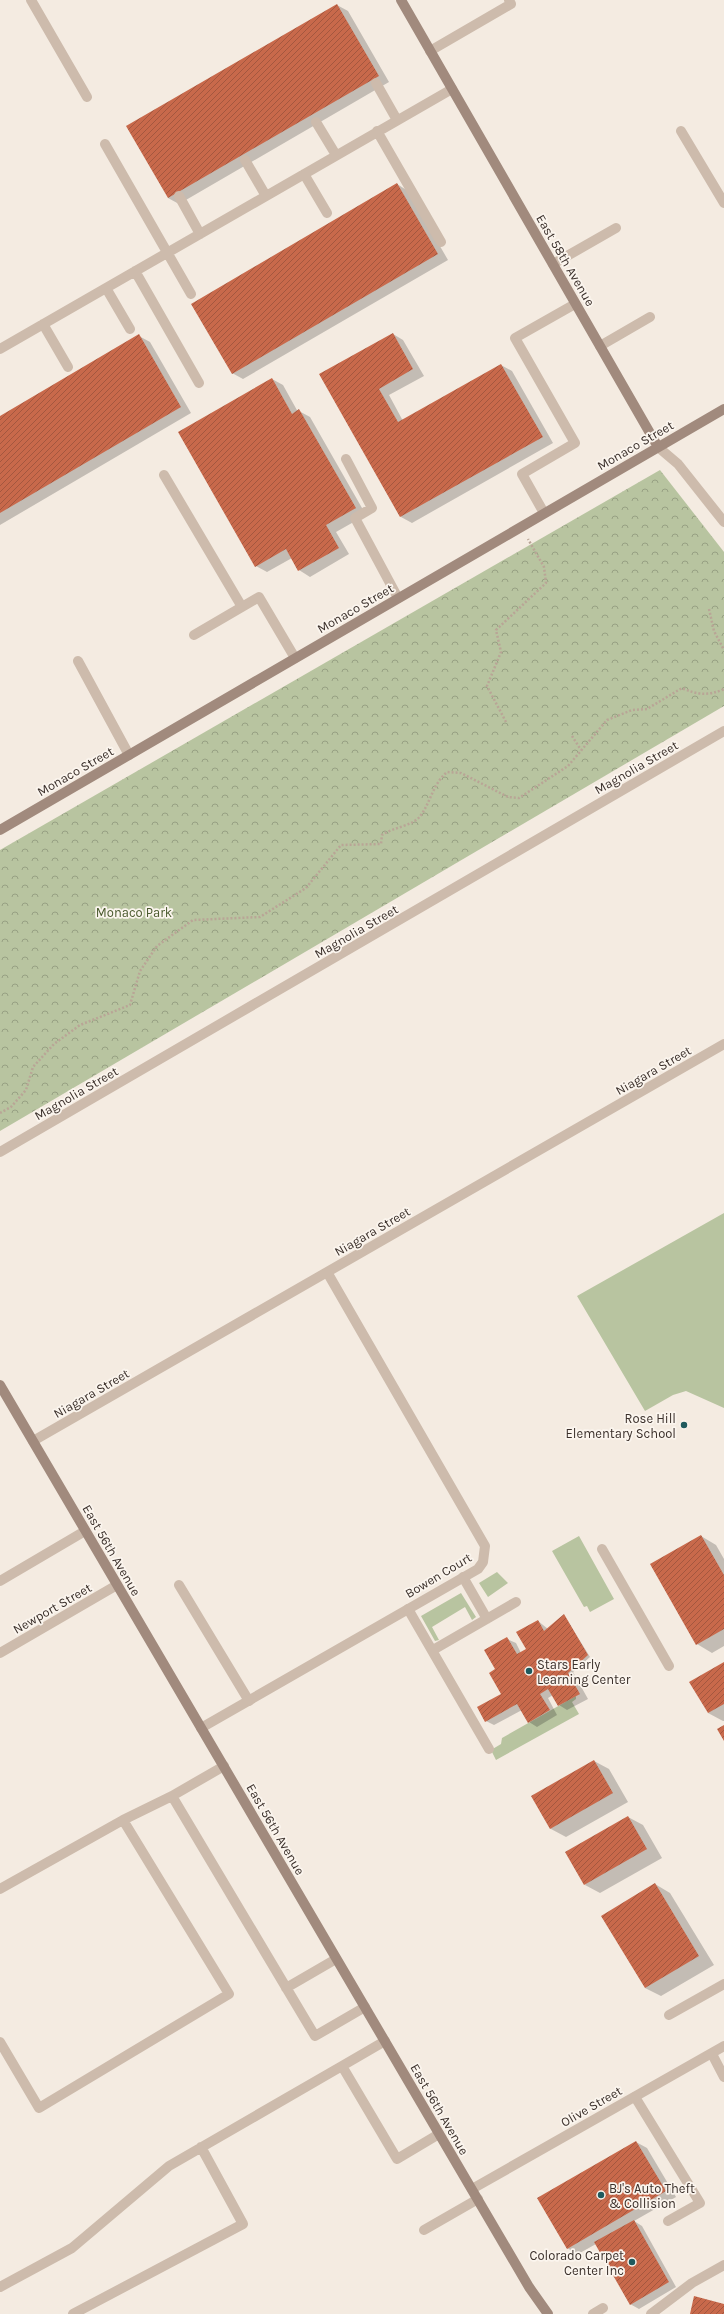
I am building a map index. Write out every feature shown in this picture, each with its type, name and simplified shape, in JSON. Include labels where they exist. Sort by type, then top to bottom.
[{"type":"street","points":[[31,0],[86,97]]},
{"type":"street","name":"East 58th Avenue","points":[[401,0],[658,447],[678,464],[724,522]]},
{"type":"street","points":[[430,51],[511,4],[509,0]]},
{"type":"street","points":[[376,84],[397,120]]},
{"type":"street","points":[[0,349],[452,89]]},
{"type":"street","points":[[316,122],[336,156]]},
{"type":"street","points":[[377,131],[441,242]]},
{"type":"street","points":[[681,131],[724,203]]},
{"type":"street","points":[[105,144],[191,294]]},
{"type":"street","points":[[245,160],[266,196]]},
{"type":"street","points":[[304,174],[327,213]]},
{"type":"street","points":[[179,196],[200,234]]},
{"type":"street","points":[[553,264],[616,228]]},
{"type":"street","points":[[134,271],[199,383]]},
{"type":"street","points":[[106,288],[130,329]]},
{"type":"street","points":[[544,513],[522,474],[575,443],[515,338],[576,304]]},
{"type":"street","points":[[600,346],[650,317]]},
{"type":"street","points":[[43,324],[68,367]]},
{"type":"street","name":"Monaco Street","points":[[0,830],[724,408]]},
{"type":"street","points":[[346,460],[372,508],[354,518],[398,598]]},
{"type":"street","points":[[164,474],[242,607]]},
{"type":"street","points":[[194,635],[259,597],[295,658]]},
{"type":"street","points":[[78,661],[129,755]]},
{"type":"street","name":"Magnolia Street","points":[[0,1152],[724,731]]},
{"type":"street","name":"Niagara Street","points":[[33,1441],[724,1044]]},
{"type":"street","name":"Bowen Court","points":[[201,1728],[463,1578],[482,1564],[485,1546],[327,1272]]},
{"type":"street","name":"East 56th Avenue","points":[[0,1385],[529,2287],[548,2314]]},
{"type":"street","points":[[0,1581],[85,1531]]},
{"type":"street","points":[[602,1549],[669,1666]]},
{"type":"street","points":[[463,1578],[487,1619]]},
{"type":"street","name":"Newport Street","points":[[0,1653],[117,1585]]},
{"type":"street","points":[[179,1585],[249,1701]]},
{"type":"street","points":[[433,1650],[516,1602]]},
{"type":"street","points":[[408,1609],[489,1749]]},
{"type":"street","points":[[0,1889],[123,1820],[172,1796],[224,1766]]},
{"type":"street","points":[[172,1796],[315,2036],[365,2007]]},
{"type":"street","points":[[0,2042],[39,2108],[229,1994],[123,1820]]},
{"type":"street","points":[[286,1988],[336,1959]]},
{"type":"street","points":[[669,2015],[724,1984]]},
{"type":"street","points":[[0,2287],[72,2248],[169,2166],[385,2041]]},
{"type":"street","name":"Olive Street","points":[[472,2189],[724,2046]]},
{"type":"street","points":[[712,2054],[724,2077]]},
{"type":"street","points":[[342,2066],[397,2159],[439,2134]]},
{"type":"street","points":[[635,2097],[700,2203],[668,2220]]},
{"type":"street","points":[[73,2314],[244,2224],[201,2148]]},
{"type":"street","points":[[424,2230],[478,2199]]},
{"type":"street","points":[[651,2314],[692,2283],[724,2265]]},
{"type":"street","name":"East 56th Avenue","points":[[529,2287],[540,2314]]},
{"type":"street","points":[[593,2314],[603,2308]]},
{"type":"path","points":[[506,722],[487,686],[501,652],[496,630],[546,583],[544,567],[521,526]]},
{"type":"path","points":[[709,609],[714,631],[724,650]]},
{"type":"path","points":[[0,1113],[11,1107],[26,1090],[33,1067],[54,1044],[80,1025],[130,1005],[140,970],[157,946],[193,920],[260,917],[306,888],[340,845],[381,844],[382,834],[391,828],[406,825],[421,817],[438,780],[447,772],[460,774],[508,797],[519,798],[568,766],[607,720],[632,710],[646,709],[668,694],[682,688],[695,694],[713,694],[724,689]]},
{"type":"path","points":[[572,736],[581,750]]},
{"type":"green space","name":"Monaco Park","points":[[660,470],[724,552],[724,706],[0,1131],[0,850]]},
{"type":"green space","name":"Rose Hill Elementary School","points":[[724,1213],[724,1408],[686,1391],[673,1395],[645,1411],[577,1296]]},
{"type":"green space","points":[[579,1536],[614,1599],[590,1612],[587,1606],[584,1607],[552,1551]]},
{"type":"green space","points":[[497,1572],[508,1583],[488,1597],[479,1583]]},
{"type":"green space","points":[[461,1593],[476,1617],[472,1620],[465,1607],[432,1627],[439,1640],[435,1641],[421,1616]]},
{"type":"green space","points":[[576,1696],[576,1699],[572,1702],[579,1714],[496,1760],[491,1750],[501,1744],[502,1738]]},
{"type":"building","points":[[337,4],[379,76],[168,198],[126,126]]},
{"type":"building","points":[[397,183],[438,254],[232,374],[191,304]]},
{"type":"building","points":[[393,333],[413,369],[379,389],[398,422],[501,364],[543,437],[400,517],[319,374]]},
{"type":"building","points":[[139,334],[181,407],[0,513],[0,416]]},
{"type":"building","points":[[272,378],[292,414],[299,409],[356,508],[326,525],[339,548],[298,571],[286,549],[255,567],[178,432]]},
{"type":"building","points":[[701,1535],[724,1575],[724,1629],[696,1645],[650,1564]]},
{"type":"building","name":"Stars Early Learning Center","points":[[564,1614],[588,1655],[568,1673],[580,1694],[558,1706],[548,1689],[540,1694],[550,1710],[528,1723],[517,1704],[485,1722],[477,1707],[501,1694],[489,1673],[495,1669],[484,1650],[507,1637],[517,1654],[526,1649],[516,1632],[538,1620],[544,1631]]},
{"type":"building","points":[[724,1662],[724,1704],[708,1713],[689,1682]]},
{"type":"building","points":[[724,1725],[724,1741],[717,1729]]},
{"type":"building","points":[[594,1760],[613,1793],[550,1829],[531,1796]]},
{"type":"building","points":[[628,1816],[647,1849],[584,1885],[565,1852]]},
{"type":"building","points":[[655,1883],[699,1956],[645,1988],[601,1916]]},
{"type":"building","name":"BJ's Auto Theft & Collision","points":[[636,2141],[666,2191],[567,2249],[537,2198]]},
{"type":"building","name":"Colorado Carpet Center Inc","points":[[634,2220],[669,2282],[630,2305],[594,2242]]},
{"type":"building","points":[[694,2296],[724,2304],[724,2314],[690,2314]]},
{"type":"place","name":"Rose Hill Elementary School","points":[[684,1425]]},
{"type":"place","name":"Stars Early Learning Center","points":[[529,1671]]},
{"type":"place","name":"BJ's Auto Theft & Collision","points":[[601,2195]]},
{"type":"place","name":"Colorado Carpet Center Inc","points":[[632,2262]]}]
